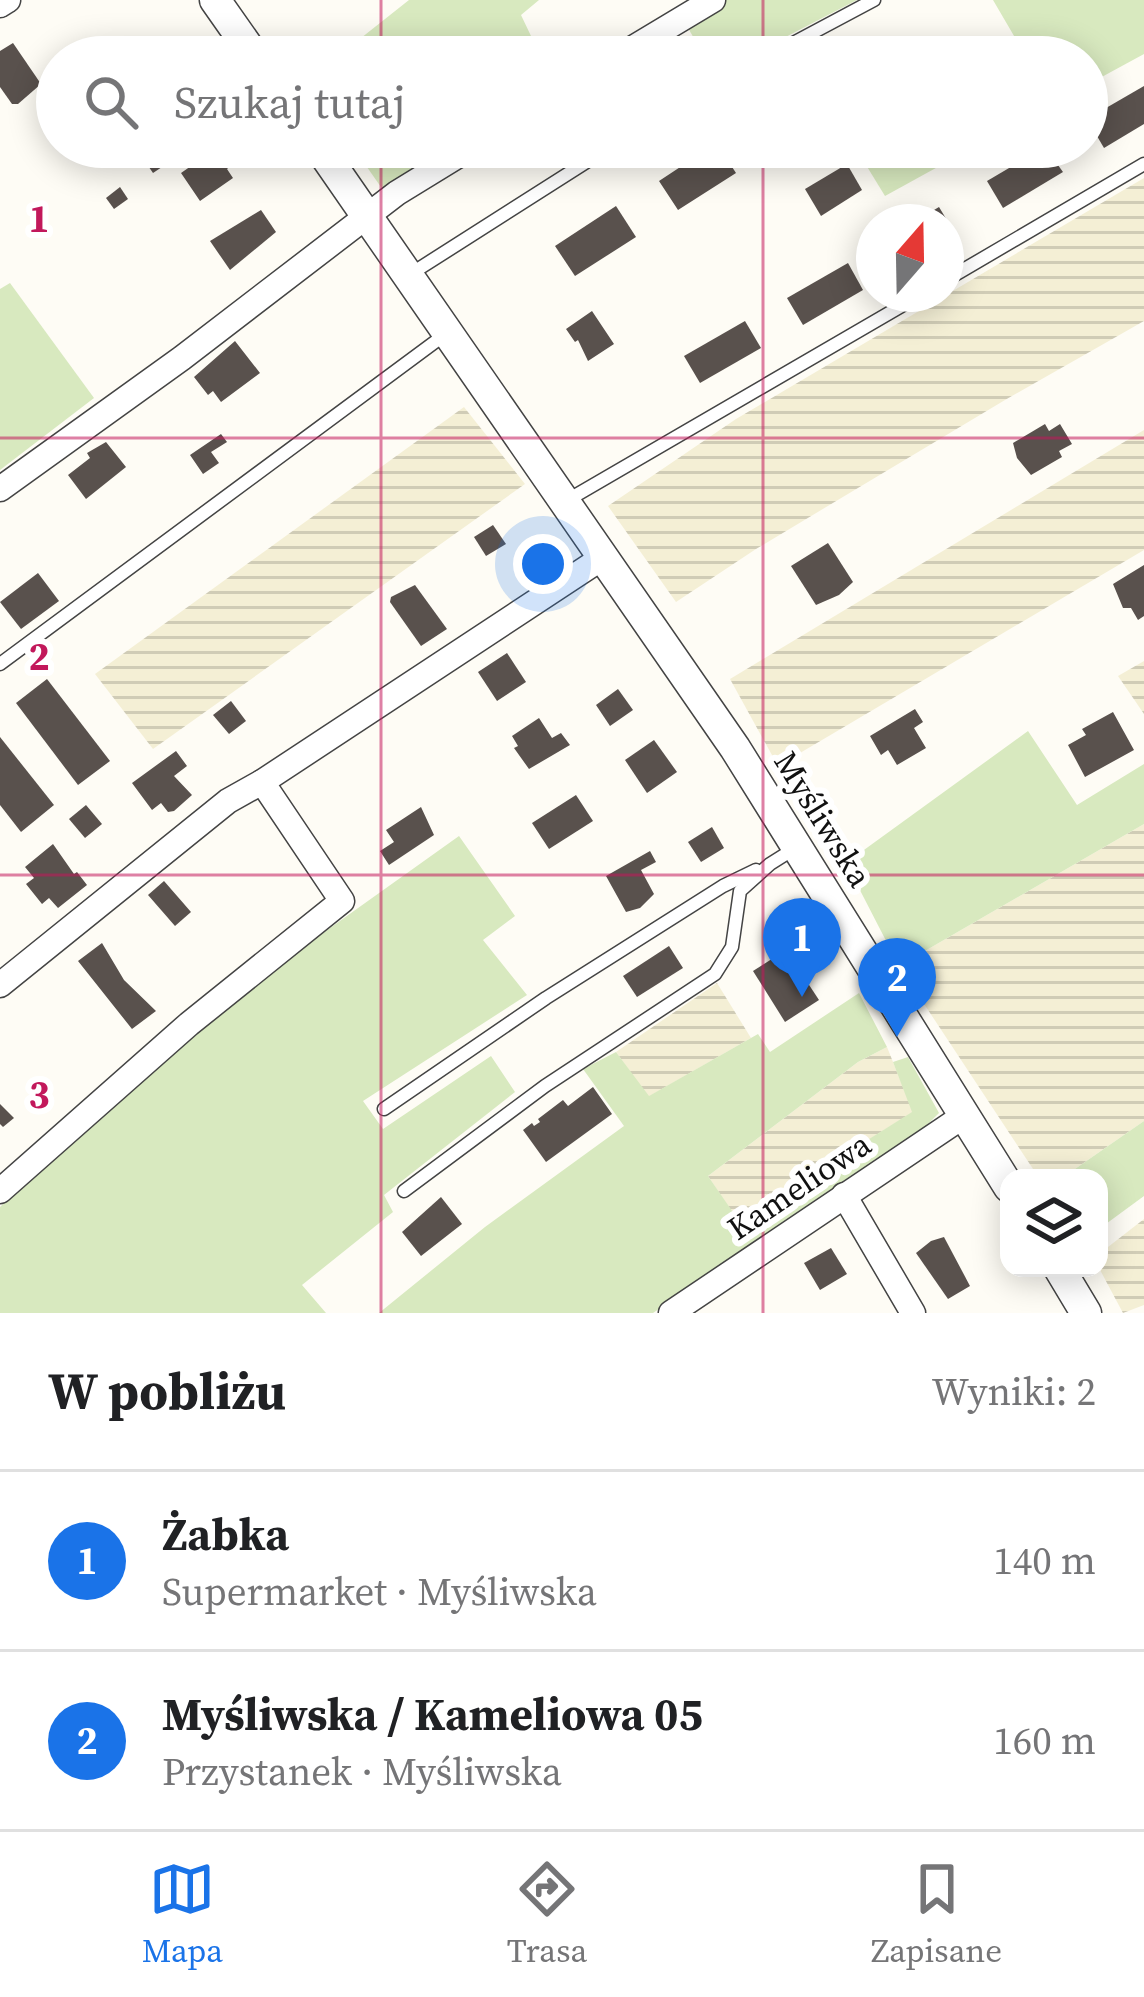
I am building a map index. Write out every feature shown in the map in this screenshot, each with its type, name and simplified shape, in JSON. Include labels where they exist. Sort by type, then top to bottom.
[{"type":"street","points":[[0,5],[8,0]]},
{"type":"street","points":[[215,0],[240,36]]},
{"type":"street","points":[[653,36],[713,0]]},
{"type":"street","name":"Myśliwska","points":[[334,168],[605,556],[799,846],[1000,1172]]},
{"type":"street","points":[[0,489],[182,358],[367,215],[440,168]]},
{"type":"street","points":[[0,985],[214,812],[605,556]]},
{"type":"street","points":[[0,1191],[189,1024],[342,901],[262,782]]},
{"type":"street","name":"Kameliowa","points":[[671,1313],[965,1115]]},
{"type":"street","points":[[844,1195],[913,1313]]},
{"type":"street","points":[[1064,1277],[1086,1313]]},
{"type":"lane","points":[[806,36],[874,0]]},
{"type":"lane","points":[[964,269],[1144,164]]},
{"type":"lane","points":[[409,275],[577,168]]},
{"type":"lane","points":[[566,501],[891,312]]},
{"type":"lane","points":[[0,664],[448,332]]},
{"type":"lane","points":[[383,1109],[585,973],[723,886],[799,846]]},
{"type":"lane","points":[[404,1191],[545,1086],[715,974],[732,947],[740,891],[770,864]]},
{"type":"shaded area","points":[[1144,178],[1144,321],[756,549],[676,602],[608,506],[736,419],[917,312],[964,312],[964,284]]},
{"type":"shaded area","points":[[464,407],[525,484],[153,749],[95,674]]},
{"type":"shaded area","points":[[1144,430],[1144,550],[778,766],[730,679]]},
{"type":"shaded area","points":[[1144,661],[1144,714],[1118,676]]},
{"type":"shaded area","points":[[1144,824],[1144,1121],[1075,1169],[1033,1169],[899,966]]},
{"type":"shaded area","points":[[717,983],[751,1038],[648,1097],[616,1052]]},
{"type":"shaded area","points":[[887,1047],[913,1112],[738,1221],[708,1176],[858,1062]]},
{"type":"shaded area","points":[[1144,1219],[1144,1305],[1123,1313],[1104,1277],[1108,1277],[1108,1247]]},
{"type":"green space","points":[[409,0],[539,0],[521,15],[531,36],[364,36]]},
{"type":"green space","points":[[726,0],[857,0],[788,36],[693,36],[685,23]]},
{"type":"green space","points":[[993,0],[1144,0],[1144,54],[1108,74],[1108,36],[1014,36]]},
{"type":"green space","points":[[368,168],[418,168],[383,190]]},
{"type":"green space","points":[[868,168],[936,168],[885,196]]},
{"type":"green space","points":[[10,283],[94,398],[0,470],[0,289]]},
{"type":"green space","points":[[1028,731],[1077,805],[1144,764],[1144,824],[899,966],[846,863]]},
{"type":"green space","points":[[459,836],[515,916],[483,940],[527,995],[363,1101],[383,1129],[491,1056],[515,1092],[384,1195],[393,1212],[302,1285],[326,1313],[0,1313],[0,1207],[77,1132],[243,990]]},
{"type":"green space","points":[[859,993],[887,1047],[858,1062],[708,1176],[739,1221],[912,1112],[893,1062],[908,1057],[939,1113],[920,1132],[653,1313],[379,1313],[485,1227],[624,1126],[583,1069],[616,1052],[649,1096],[758,1034],[770,1052]]},
{"type":"green space","points":[[1144,1121],[1144,1196],[1108,1222],[1108,1169],[1075,1169]]},
{"type":"building","points":[[13,43],[36,77],[36,88],[18,104],[12,104],[0,87],[0,51]]},
{"type":"building","points":[[1144,86],[1144,124],[1108,146],[1108,107]]},
{"type":"building","points":[[188,168],[228,168],[233,178],[200,201],[181,173]]},
{"type":"building","points":[[679,168],[733,168],[736,173],[678,210],[659,181]]},
{"type":"building","points":[[840,168],[849,168],[862,190],[821,216],[805,189]]},
{"type":"building","points":[[1009,168],[1060,168],[1063,172],[1003,208],[987,181]]},
{"type":"building","points":[[120,187],[128,199],[114,209],[106,198]]},
{"type":"building","points":[[616,206],[636,237],[575,276],[555,246]]},
{"type":"building","points":[[261,210],[276,232],[230,270],[210,241]]},
{"type":"building","points":[[848,263],[856,277],[856,294],[803,325],[787,298]]},
{"type":"building","points":[[592,311],[614,344],[588,361],[578,340],[566,329]]},
{"type":"building","points":[[745,321],[761,348],[700,383],[684,356]]},
{"type":"building","points":[[235,341],[260,373],[221,402],[213,391],[208,395],[194,377]]},
{"type":"building","points":[[1045,424],[1049,431],[1060,424],[1072,444],[1059,451],[1062,457],[1031,475],[1017,458],[1013,443]]},
{"type":"building","points":[[221,434],[227,442],[211,452],[219,463],[203,474],[190,455]]},
{"type":"building","points":[[106,442],[126,467],[86,499],[68,475],[90,458],[87,453]]},
{"type":"building","points":[[493,525],[506,544],[486,556],[474,537]]},
{"type":"building","points":[[828,543],[853,582],[839,595],[816,605],[791,566]]},
{"type":"building","points":[[1144,565],[1144,616],[1138,620],[1131,608],[1123,608],[1113,584]]},
{"type":"building","points":[[38,573],[59,601],[21,629],[0,602]]},
{"type":"building","points":[[415,585],[447,629],[421,646],[390,602]]},
{"type":"building","points":[[507,653],[526,682],[497,701],[478,672]]},
{"type":"building","points":[[47,679],[110,761],[78,785],[16,703]]},
{"type":"building","points":[[618,689],[633,710],[610,726],[596,705]]},
{"type":"building","points":[[231,701],[246,721],[229,734],[213,715]]},
{"type":"building","points":[[915,709],[923,722],[914,728],[926,748],[897,765],[888,750],[881,755],[870,736]]},
{"type":"building","points":[[1113,712],[1134,750],[1085,777],[1068,745],[1086,735],[1082,729]]},
{"type":"building","points":[[539,718],[552,738],[561,733],[570,745],[529,769],[514,748],[518,746],[512,736]]},
{"type":"building","points":[[0,737],[54,805],[21,832],[0,805]]},
{"type":"building","points":[[654,740],[677,772],[647,793],[625,760]]},
{"type":"building","points":[[176,751],[187,766],[174,776],[192,795],[174,811],[168,812],[161,803],[152,810],[132,783]]},
{"type":"building","points":[[576,795],[593,821],[549,849],[532,823]]},
{"type":"building","points":[[86,805],[102,824],[85,838],[69,819]]},
{"type":"building","points":[[421,807],[434,835],[389,865],[380,851],[394,842],[386,830]]},
{"type":"building","points":[[712,827],[724,848],[701,862],[688,842]]},
{"type":"building","points":[[53,844],[87,885],[58,908],[49,898],[42,904],[26,884],[34,878],[25,867]]},
{"type":"building","points":[[650,851],[656,862],[641,870],[654,894],[640,908],[626,912],[606,876]]},
{"type":"building","points":[[164,881],[191,912],[175,926],[148,895]]},
{"type":"building","points":[[102,943],[124,980],[156,1011],[132,1029],[78,961]]},
{"type":"building","points":[[669,946],[683,968],[637,997],[623,976]]},
{"type":"building","points":[[786,950],[819,1000],[785,1022],[753,971]]},
{"type":"building","points":[[593,1087],[612,1114],[546,1162],[523,1130],[540,1122],[563,1100],[568,1106]]},
{"type":"building","points":[[0,1104],[14,1118],[3,1127],[0,1124]]},
{"type":"building","points":[[441,1197],[462,1224],[421,1256],[402,1232]]},
{"type":"building","points":[[944,1237],[970,1286],[948,1299],[916,1253]]},
{"type":"building","points":[[831,1248],[847,1274],[820,1290],[804,1263]]},
{"type":"place","name":"Żabka","points":[[802,997]]},
{"type":"place","name":"Myśliwska / Kameliowa 05","points":[[897,1037]]}]
